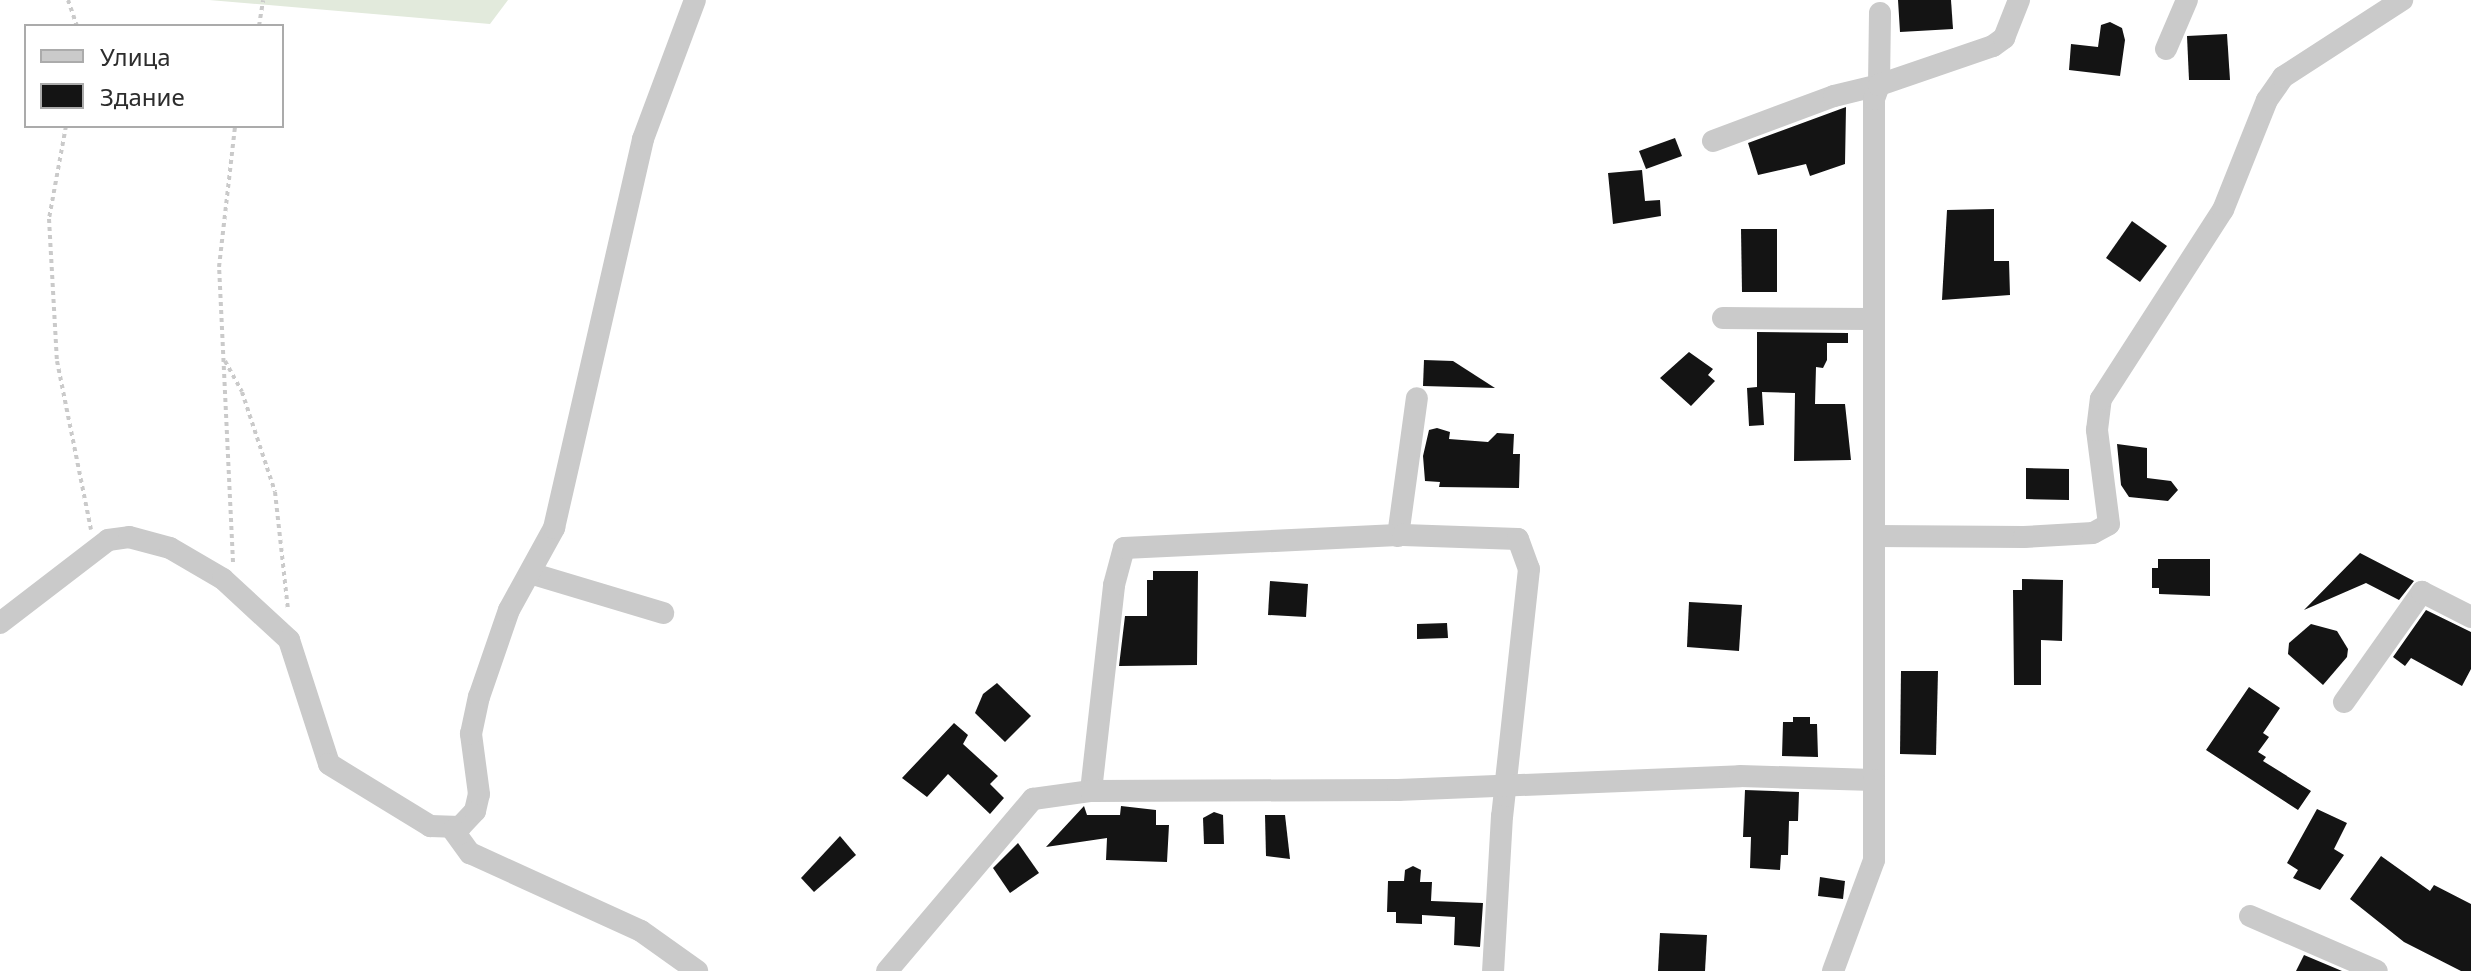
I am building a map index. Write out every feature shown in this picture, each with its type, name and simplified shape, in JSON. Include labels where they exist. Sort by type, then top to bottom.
[{"type":"street","points":[[0,623],[43,594],[93,548],[129,537],[149,540],[193,560],[233,589],[289,640],[329,764],[411,817],[437,830],[453,830],[475,811],[479,794],[471,734],[479,697],[509,610],[533,574],[554,528],[643,139],[695,0]]},
{"type":"street","points":[[1713,141],[1807,105],[1879,85],[1993,46],[2004,38],[2019,0]]},
{"type":"street","points":[[2166,49],[2187,0]]},
{"type":"street","points":[[1875,536],[2024,537],[2093,533],[2109,524],[2097,430],[2101,399],[2223,210],[2267,100],[2283,77],[2402,0]]},
{"type":"street","points":[[1833,971],[1874,860],[1874,99],[1879,85],[1880,13]]},
{"type":"street","points":[[1723,318],[1874,319]]},
{"type":"street","points":[[1398,536],[1417,398]]},
{"type":"street","points":[[1091,791],[1112,599],[1124,548],[1398,536],[1518,539],[1529,569],[1506,784],[1493,971]]},
{"type":"street","points":[[533,574],[663,613]]},
{"type":"street","points":[[2344,702],[2422,592],[2471,617]]},
{"type":"street","points":[[887,971],[1033,799],[1091,791],[1398,790],[1740,776],[1874,780]]},
{"type":"street","points":[[453,830],[470,853],[641,931],[697,971]]},
{"type":"street","points":[[2250,916],[2377,971]]},
{"type":"path","points":[[68,0],[76,24]]},
{"type":"path","points":[[259,24],[263,0]]},
{"type":"path","points":[[66,128],[49,219],[57,361],[87,492],[93,548]]},
{"type":"path","points":[[233,589],[219,267],[235,128]]},
{"type":"path","points":[[223,358],[242,392],[275,492],[289,640]]},
{"type":"shaded area","points":[[209,0],[508,0],[490,24]]},
{"type":"building","points":[[1898,0],[1951,0],[1953,29],[1900,32]]},
{"type":"building","points":[[2110,22],[2122,28],[2125,40],[2120,76],[2069,70],[2071,44],[2098,47],[2101,25]]},
{"type":"building","points":[[2227,34],[2230,80],[2189,80],[2187,36]]},
{"type":"building","points":[[1846,107],[1845,164],[1810,176],[1806,164],[1758,175],[1748,143]]},
{"type":"building","points":[[1675,138],[1682,156],[1646,169],[1639,151]]},
{"type":"building","points":[[1642,170],[1645,201],[1660,200],[1661,216],[1613,224],[1608,173]]},
{"type":"building","points":[[1994,209],[1994,261],[2009,261],[2010,295],[1942,300],[1947,210]]},
{"type":"building","points":[[2132,221],[2167,246],[2140,282],[2106,258]]},
{"type":"building","points":[[1741,229],[1777,229],[1777,292],[1742,292]]},
{"type":"building","points":[[1757,332],[1848,333],[1848,343],[1827,343],[1827,360],[1823,368],[1816,367],[1815,404],[1845,404],[1851,460],[1794,461],[1795,393],[1762,392],[1764,425],[1749,426],[1747,388],[1757,387]]},
{"type":"building","points":[[1689,352],[1713,369],[1708,375],[1715,381],[1691,406],[1660,378]]},
{"type":"building","points":[[1424,360],[1453,361],[1495,388],[1423,386]]},
{"type":"building","points":[[1437,428],[1450,432],[1449,439],[1488,442],[1497,433],[1514,434],[1513,454],[1520,454],[1519,488],[1439,487],[1440,482],[1425,481],[1423,456],[1429,430]]},
{"type":"building","points":[[2117,444],[2147,448],[2147,478],[2171,481],[2178,490],[2168,501],[2129,497],[2121,485]]},
{"type":"building","points":[[2026,468],[2069,469],[2069,500],[2026,499]]},
{"type":"building","points":[[2360,553],[2414,581],[2399,600],[2366,583],[2304,610]]},
{"type":"building","points":[[2158,559],[2210,559],[2210,596],[2159,594],[2159,588],[2152,588],[2152,568],[2158,568]]},
{"type":"building","points":[[1153,571],[1198,571],[1197,665],[1119,666],[1125,616],[1147,616],[1147,580],[1153,580]]},
{"type":"building","points":[[2022,579],[2063,580],[2062,641],[2041,640],[2041,685],[2014,685],[2013,590],[2022,590]]},
{"type":"building","points":[[1270,581],[1308,584],[1306,617],[1268,615]]},
{"type":"building","points":[[1689,602],[1742,605],[1739,651],[1687,647]]},
{"type":"building","points":[[2426,610],[2471,632],[2471,669],[2462,686],[2411,658],[2405,666],[2393,657]]},
{"type":"building","points":[[1447,623],[1448,638],[1417,639],[1417,624]]},
{"type":"building","points":[[2311,624],[2337,631],[2348,649],[2347,657],[2323,685],[2288,654],[2289,643]]},
{"type":"building","points":[[1901,671],[1938,671],[1936,755],[1900,754]]},
{"type":"building","points":[[997,683],[1031,716],[1005,742],[975,713],[983,694]]},
{"type":"building","points":[[2249,687],[2280,708],[2263,733],[2269,737],[2258,752],[2266,757],[2263,761],[2311,791],[2298,810],[2206,750]]},
{"type":"building","points":[[1793,717],[1810,717],[1810,724],[1817,724],[1818,757],[1782,756],[1783,722],[1793,722]]},
{"type":"building","points":[[954,723],[968,735],[963,744],[998,776],[990,784],[1004,798],[990,814],[948,774],[927,797],[902,778]]},
{"type":"building","points":[[1745,790],[1799,792],[1798,821],[1789,821],[1788,855],[1781,855],[1780,870],[1750,868],[1751,837],[1743,837]]},
{"type":"building","points":[[1084,806],[1087,815],[1120,815],[1121,806],[1156,810],[1156,825],[1169,825],[1167,862],[1106,860],[1107,838],[1046,847]]},
{"type":"building","points":[[2317,809],[2347,823],[2334,849],[2344,855],[2320,890],[2293,878],[2298,870],[2287,863]]},
{"type":"building","points":[[1214,812],[1223,815],[1224,844],[1204,844],[1203,818]]},
{"type":"building","points":[[1265,815],[1285,815],[1290,859],[1266,856]]},
{"type":"building","points":[[840,836],[856,855],[814,892],[801,878]]},
{"type":"building","points":[[1018,843],[1039,873],[1010,893],[993,868]]},
{"type":"building","points":[[2381,856],[2430,891],[2434,885],[2471,904],[2471,971],[2461,971],[2404,942],[2350,899]]},
{"type":"building","points":[[1413,866],[1421,870],[1420,882],[1432,882],[1431,901],[1483,903],[1480,947],[1454,945],[1455,917],[1422,915],[1422,924],[1396,923],[1396,912],[1387,912],[1388,881],[1404,881],[1405,870]]},
{"type":"building","points":[[1820,877],[1845,881],[1843,899],[1818,896]]},
{"type":"building","points":[[1660,933],[1707,935],[1705,971],[1658,971]]},
{"type":"building","points":[[2304,955],[2342,971],[2296,971]]}]
